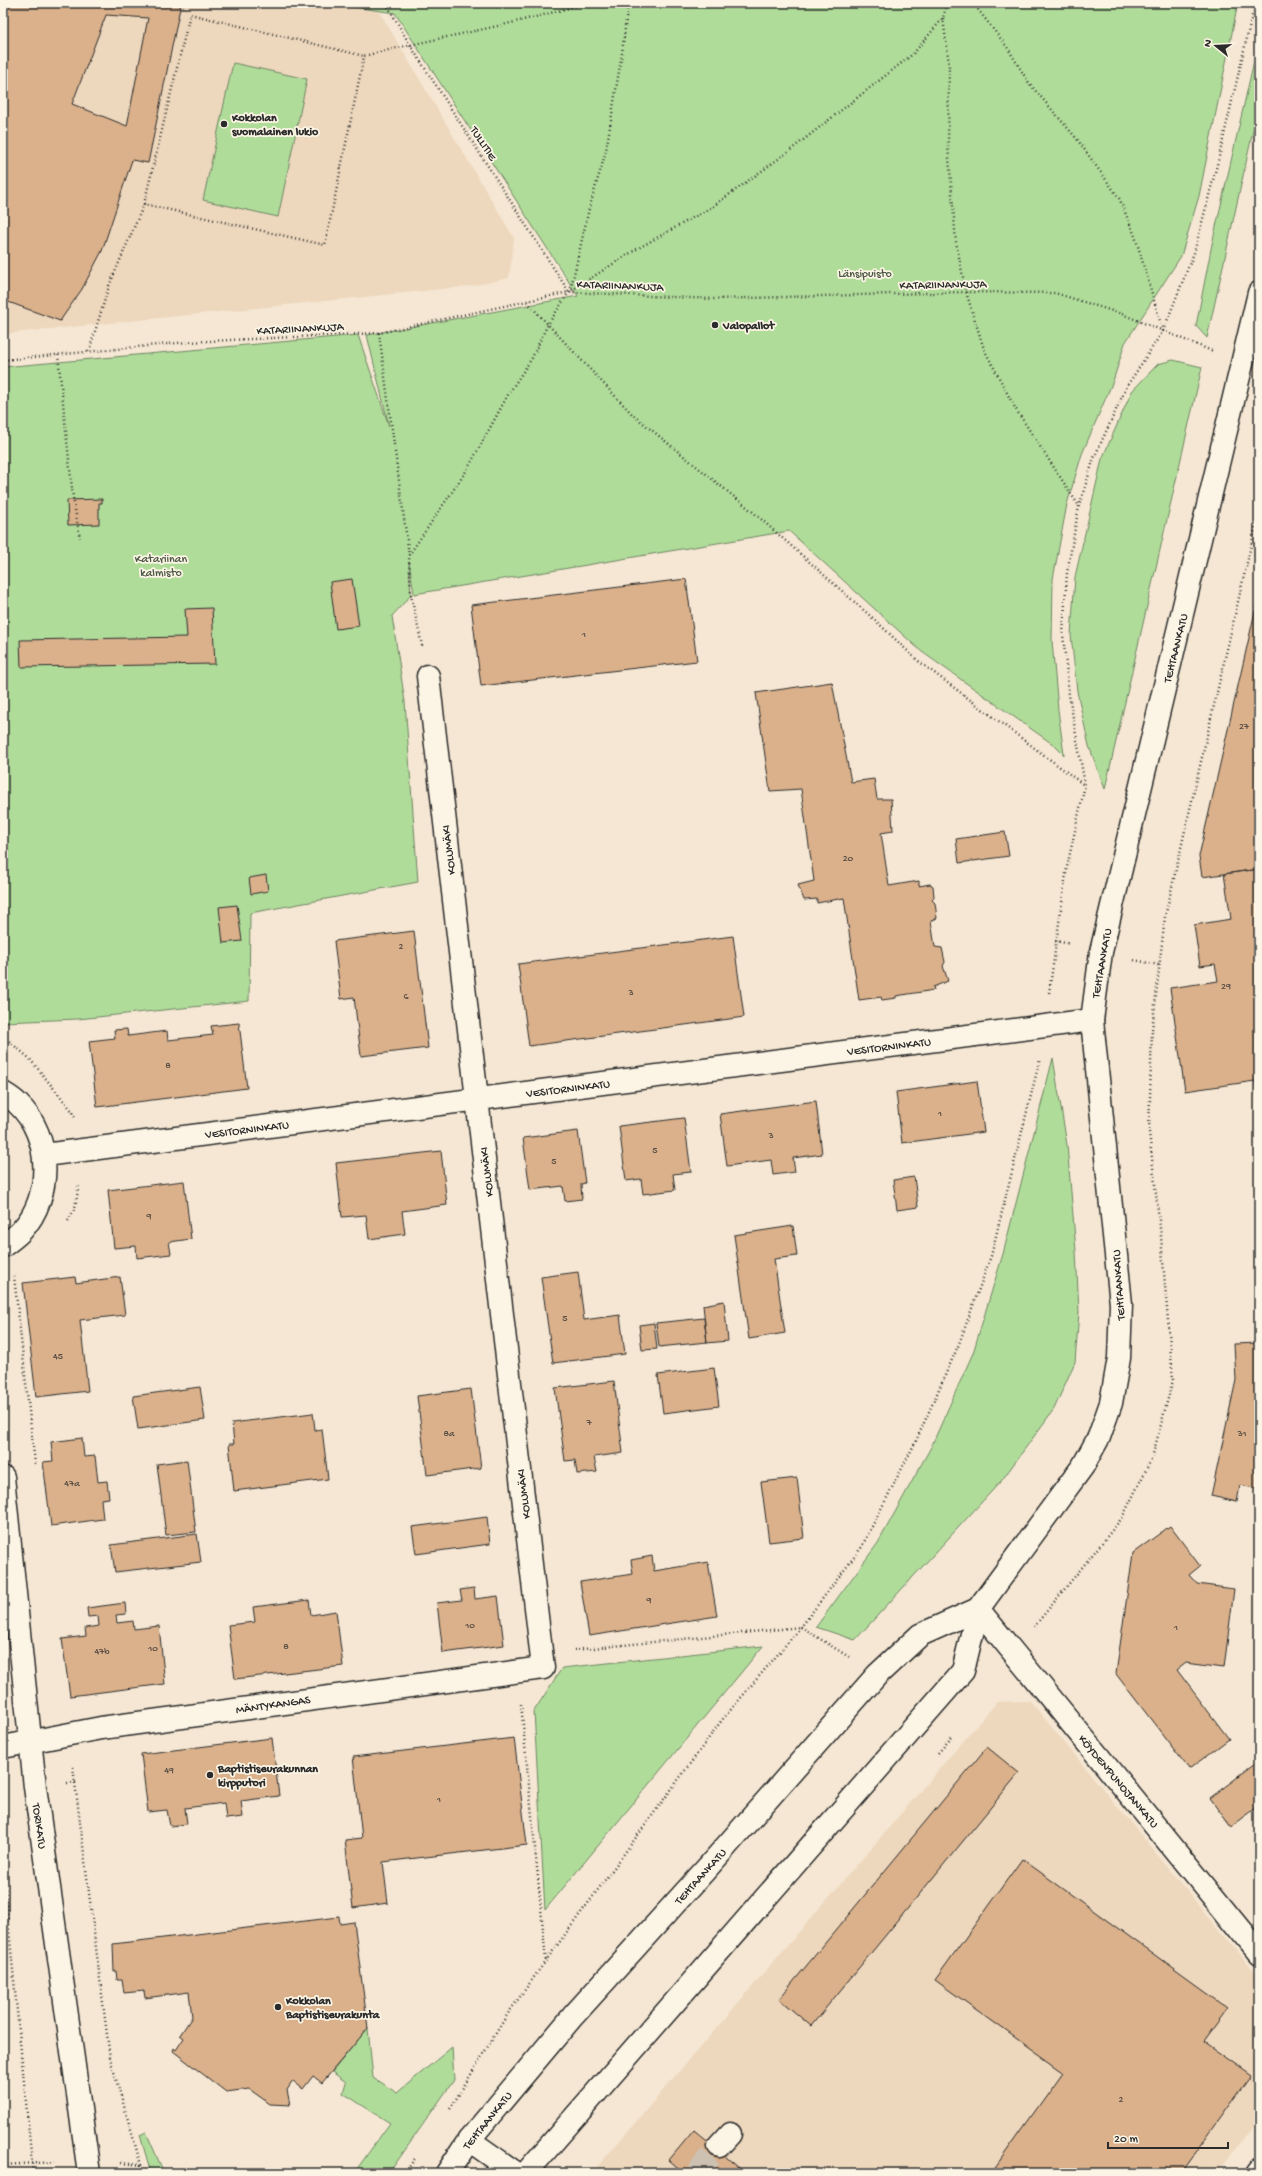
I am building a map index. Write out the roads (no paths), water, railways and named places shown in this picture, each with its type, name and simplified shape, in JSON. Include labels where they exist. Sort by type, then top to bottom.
[{"type":"street","name":"TEHTAANKATU","points":[[526,2173],[963,1670],[978,1609],[1083,1466],[1098,1437],[1111,1403],[1119,1358],[1121,1304],[1092,1020],[1101,952],[1243,364],[1256,319],[1259,292]]},
{"type":"street","name":"KOLUMÄKI","points":[[428,676],[543,1661]]},
{"type":"street","name":"VESITORNINKATU","points":[[44,1155],[1092,1020]]},
{"type":"street","points":[[3,1093],[18,1104],[35,1127],[44,1155],[44,1182],[37,1208],[22,1230],[3,1246]]},
{"type":"street","name":"TORIKATU","points":[[3,1477],[35,1787],[87,2166]]},
{"type":"street","name":"TEHTAANKATU","points":[[447,2173],[469,2140],[573,2016],[708,1868],[877,1675],[920,1635],[978,1609]]},
{"type":"street","name":"KÖYDENPUNOJANKATU","points":[[978,1609],[1259,1953]]},
{"type":"street","name":"MÄNTYKANGAS","points":[[3,1747],[101,1728],[518,1672],[543,1661]]},
{"type":"street","points":[[469,2140],[516,2173]]},
{"type":"street","points":[[1256,2173],[1259,2169]]},
{"type":"tunnel","points":[[696,2173],[719,2146]]},
{"type":"place","name":"Kokkolan suomalainen lukio","points":[[224,124]]},
{"type":"place","name":"Valopallot","points":[[715,325]]},
{"type":"place","name":"Baptistiseurakunnan kirpputori","points":[[210,1775]]},
{"type":"place","name":"Kokkolan Baptistiseurakunta","points":[[278,2007]]},
{"type":"park label","name":"Länsipuisto","points":[[865,273]]},
{"type":"park label","name":"Katariinan kalmisto","points":[[161,565]]}]
